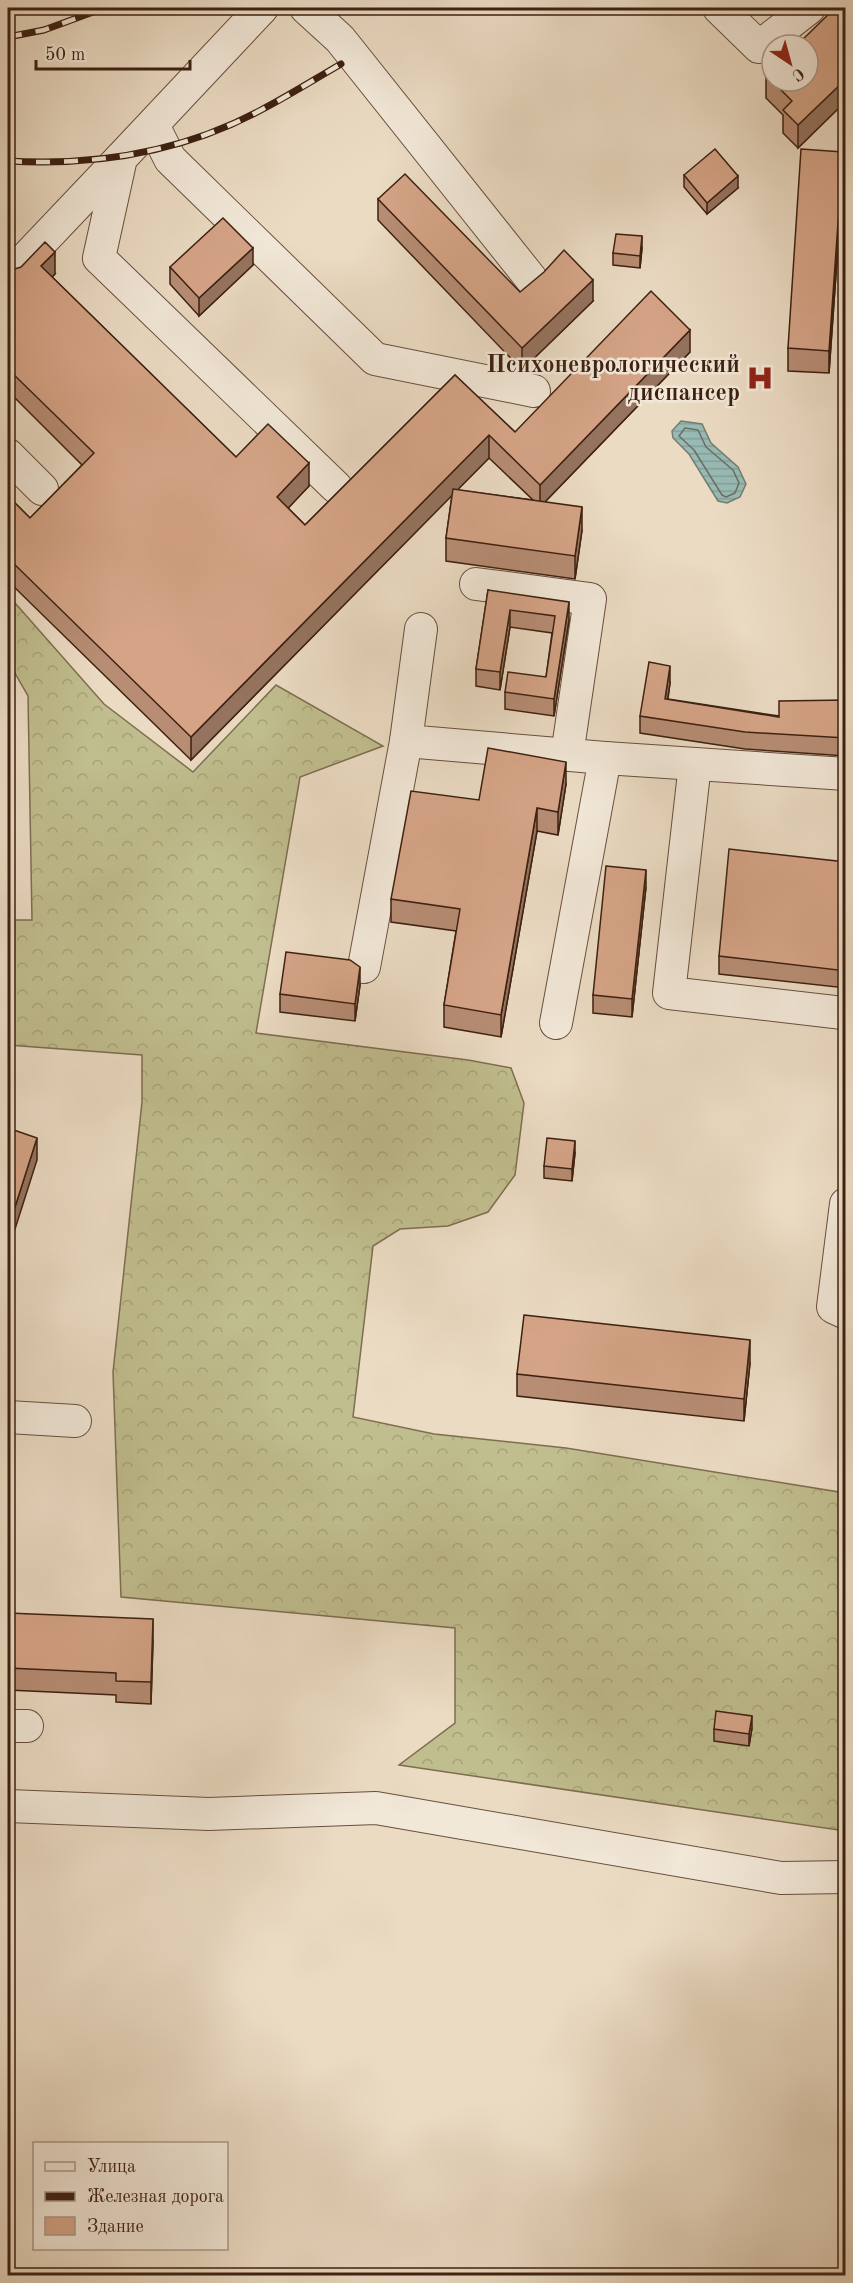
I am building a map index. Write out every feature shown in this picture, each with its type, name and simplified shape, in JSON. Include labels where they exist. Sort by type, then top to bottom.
[{"type":"lane","points":[[8,277],[262,8]]},
{"type":"lane","points":[[306,8],[340,39],[532,280]]},
{"type":"lane","points":[[719,8],[759,47],[809,8]]},
{"type":"lane","points":[[153,125],[170,159],[375,359],[534,391]]},
{"type":"lane","points":[[121,158],[99,258],[336,487]]},
{"type":"lane","points":[[8,455],[42,489]]},
{"type":"lane","points":[[476,584],[590,599],[567,755]]},
{"type":"lane","points":[[364,966],[406,741],[422,629]]},
{"type":"lane","points":[[406,741],[695,765],[846,774]]},
{"type":"lane","points":[[556,1023],[605,758]]},
{"type":"lane","points":[[695,765],[669,993],[843,1013]]},
{"type":"lane","points":[[846,1204],[833,1307],[846,1313]]},
{"type":"lane","points":[[8,1417],[75,1421]]},
{"type":"lane","points":[[8,1806],[209,1814],[376,1808],[781,1878],[846,1877]]},
{"type":"green space","points":[[8,595],[104,704],[193,772],[276,685],[383,746],[300,777],[256,1033],[468,1060],[511,1068],[524,1103],[515,1175],[488,1212],[448,1226],[400,1229],[373,1246],[353,1417],[434,1434],[566,1448],[845,1493],[845,1831],[399,1765],[455,1723],[455,1628],[121,1597],[113,1372],[142,1102],[142,1055],[8,1045],[8,920],[32,920],[28,696],[8,661]]},
{"type":"water","points":[[681,421],[702,424],[711,443],[738,467],[746,484],[740,497],[727,503],[718,501],[689,454],[673,438],[672,431]]},
{"type":"water","points":[[8,671],[11,882],[8,903]]},
{"type":"building","points":[[835,8],[846,8],[846,79],[798,125],[783,110],[792,101],[784,93],[820,93],[820,33],[809,33]]},
{"type":"building","points":[[715,149],[738,176],[707,203],[684,175]]},
{"type":"building","name":"Психоневрологический диспансер","points":[[801,149],[843,152],[829,351],[788,348]]},
{"type":"building","points":[[405,174],[520,292],[544,272],[564,250],[593,280],[522,348],[378,199]]},
{"type":"building","points":[[8,208],[14,214],[8,221]]},
{"type":"building","points":[[223,218],[253,248],[199,298],[170,267]]},
{"type":"building","points":[[616,234],[642,236],[640,256],[613,253]]},
{"type":"building","points":[[45,242],[55,252],[41,266],[236,457],[268,424],[309,463],[277,497],[305,525],[455,375],[515,432],[651,291],[690,330],[540,485],[489,435],[191,737],[8,558],[8,496],[30,518],[94,453],[8,369],[8,271],[21,267]]},
{"type":"building","points":[[453,489],[582,507],[575,556],[446,538]]},
{"type":"building","points":[[488,590],[569,602],[554,699],[505,692],[508,672],[546,677],[555,616],[510,610],[500,672],[476,669]]},
{"type":"building","points":[[649,662],[670,666],[665,699],[779,717],[779,701],[846,700],[846,738],[745,732],[640,716]]},
{"type":"building","points":[[488,748],[566,762],[558,812],[537,808],[501,1015],[444,1005],[460,909],[391,899],[411,791],[479,800]]},
{"type":"building","points":[[729,849],[846,862],[846,971],[719,956]]},
{"type":"building","points":[[606,866],[646,870],[632,999],[593,995]]},
{"type":"building","points":[[286,952],[350,960],[360,967],[355,1004],[280,994]]},
{"type":"building","points":[[8,1128],[37,1138],[8,1229]]},
{"type":"building","points":[[547,1138],[575,1141],[572,1169],[544,1166]]},
{"type":"building","points":[[524,1315],[750,1340],[744,1399],[517,1374]]},
{"type":"building","points":[[8,1613],[153,1619],[151,1682],[116,1681],[116,1673],[8,1668]]},
{"type":"building","points":[[716,1711],[752,1716],[749,1734],[714,1729]]},
{"type":"railway","points":[[8,37],[44,30],[104,8]]},
{"type":"railway","points":[[8,161],[41,162],[106,158],[170,146],[231,124],[271,105],[341,64]]},
{"type":"place","name":"Психоневрологический диспансер","points":[[760,378]]}]
